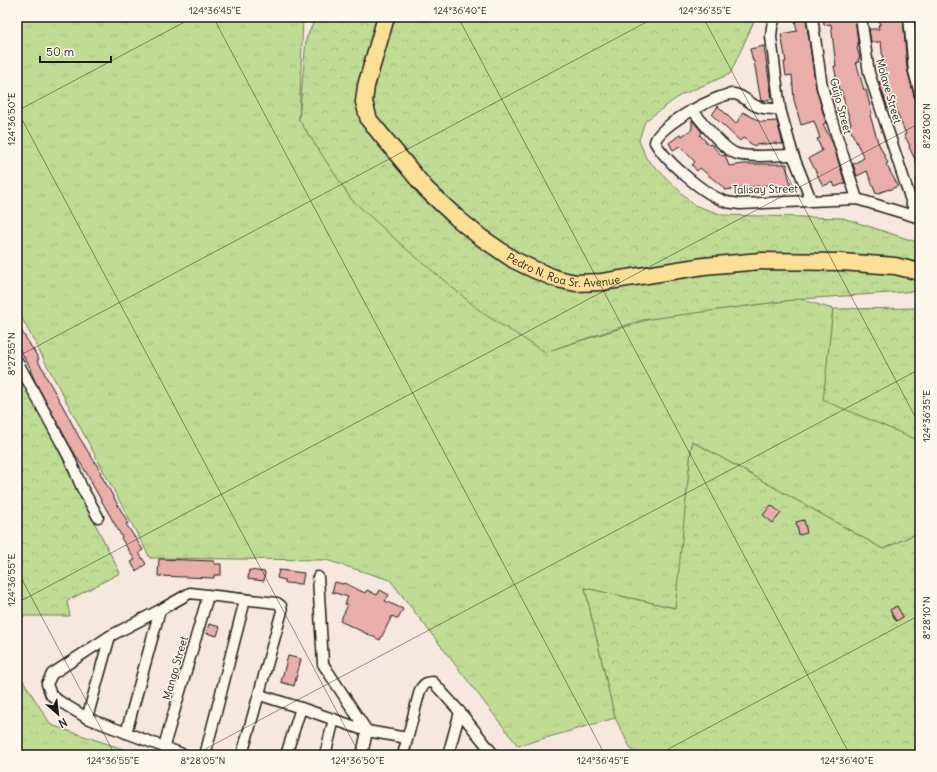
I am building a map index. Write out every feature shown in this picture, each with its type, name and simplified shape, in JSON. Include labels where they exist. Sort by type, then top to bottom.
[{"type":"main road","name":"Pedro N. Roa Sr. Avenue","points":[[386,17],[366,86],[364,102],[369,120],[426,189],[478,236],[514,260],[557,279],[576,282],[602,282],[704,266],[761,261],[849,263],[895,266],[920,272]]},
{"type":"street","points":[[775,17],[771,38],[780,110],[793,155],[811,200]]},
{"type":"street","name":"Guijo Street","points":[[812,17],[822,87],[832,124],[858,199]]},
{"type":"street","name":"Molave Street","points":[[861,17],[869,73],[918,217]]},
{"type":"street","points":[[909,17],[914,71],[920,94]]},
{"type":"street","name":"Talisay Street","points":[[780,110],[755,106],[742,97],[734,94],[724,95],[692,110],[662,130],[656,137],[655,142],[667,158],[690,180],[727,202],[739,204],[858,199],[918,217]]},
{"type":"street","points":[[692,110],[722,144],[736,154],[793,155]]},
{"type":"street","points":[[17,361],[66,450],[82,488],[98,517]]},
{"type":"street","points":[[318,577],[323,664],[367,731],[362,755]]},
{"type":"street","points":[[185,755],[87,718],[59,701],[51,694],[47,684],[52,674],[110,636],[190,593],[277,603],[281,606],[282,611],[260,695],[242,755]]},
{"type":"street","name":"Mango Street","points":[[164,746],[208,596]]},
{"type":"street","points":[[205,755],[245,600]]},
{"type":"street","points":[[126,733],[160,610]]},
{"type":"street","points":[[87,718],[110,636]]},
{"type":"street","points":[[403,755],[420,690],[424,684],[428,682],[433,682],[460,712],[493,754]]},
{"type":"street","points":[[260,695],[367,731],[407,738]]},
{"type":"street","points":[[286,755],[301,708]]},
{"type":"street","points":[[448,755],[460,712]]},
{"type":"street","points":[[325,755],[334,719]]},
{"type":"green space","points":[[17,17],[303,17],[299,120],[545,352],[653,318],[800,299],[833,309],[824,400],[920,441],[920,532],[883,549],[692,441],[676,608],[585,588],[615,718],[518,746],[390,580],[326,560],[150,558],[17,309]]},
{"type":"green space","points":[[316,17],[756,17],[730,74],[681,95],[645,121],[639,140],[646,158],[694,205],[723,215],[843,218],[920,243],[920,291],[800,299],[642,320],[545,352],[484,314],[404,247],[351,199],[299,120],[306,39]]},
{"type":"green space","points":[[920,308],[920,441],[823,400],[833,309]]},
{"type":"green space","points":[[17,368],[120,573],[67,601],[70,616],[17,616]]},
{"type":"green space","points":[[692,441],[883,549],[920,532],[920,755],[634,755],[615,718],[585,588],[675,608]]},
{"type":"green space","points":[[17,671],[51,725],[141,755],[17,755]]},
{"type":"building","points":[[823,17],[855,17],[858,43],[857,48],[860,58],[858,59],[859,62],[856,62],[864,90],[866,90],[872,114],[870,115],[878,142],[888,163],[886,164],[898,186],[889,190],[876,194],[867,171],[857,176],[853,164],[864,158],[848,125],[851,124],[841,90],[839,91],[834,66],[836,66],[831,24],[824,25]]},
{"type":"building","points":[[878,17],[903,17],[907,68],[914,96],[920,111],[920,170],[904,135],[906,134],[894,106],[888,109],[879,82],[885,80],[881,42],[871,42],[869,29],[879,29],[878,25],[880,25]]},
{"type":"building","points":[[806,19],[816,88],[826,123],[823,124],[833,144],[845,183],[835,187],[833,182],[823,186],[809,158],[822,151],[817,139],[820,138],[814,121],[801,125],[794,100],[792,75],[786,76],[784,62],[786,62],[781,34],[797,31],[795,21]]},
{"type":"building","points":[[764,46],[772,99],[761,101],[754,61],[750,49]]},
{"type":"building","points":[[718,106],[736,124],[743,112],[761,122],[777,121],[783,144],[776,143],[754,146],[743,138],[740,141],[712,115]]},
{"type":"building","points":[[692,120],[702,132],[700,135],[709,145],[711,144],[722,156],[725,155],[729,166],[744,164],[787,164],[791,185],[770,185],[724,190],[724,188],[700,168],[697,171],[692,165],[695,162],[680,146],[673,150],[669,143],[681,134],[682,136],[692,129]]},
{"type":"building","points":[[17,324],[39,359],[37,360],[45,372],[44,373],[79,437],[101,472],[100,473],[128,523],[126,524],[143,550],[139,553],[146,564],[136,571],[131,562],[135,560],[121,538],[122,537],[92,482],[70,446],[36,383],[30,370],[31,369],[17,345]]},
{"type":"building","points":[[771,505],[781,513],[773,523],[763,515]]},
{"type":"building","points":[[804,520],[807,533],[799,535],[796,522]]},
{"type":"building","points":[[159,559],[214,561],[214,564],[221,564],[221,575],[214,575],[214,578],[158,576]]},
{"type":"building","points":[[249,570],[265,572],[264,581],[248,579]]},
{"type":"building","points":[[279,570],[304,573],[302,584],[285,583],[285,580],[277,578]]},
{"type":"building","points":[[335,582],[344,583],[365,593],[367,590],[377,595],[380,590],[389,595],[385,601],[403,609],[398,619],[392,616],[380,640],[340,621],[348,605],[345,604],[348,597],[332,592]]},
{"type":"building","points":[[897,606],[903,617],[896,621],[890,610]]},
{"type":"building","points":[[209,624],[220,627],[217,636],[206,633]]},
{"type":"building","points":[[288,656],[301,659],[294,686],[281,682]]}]
